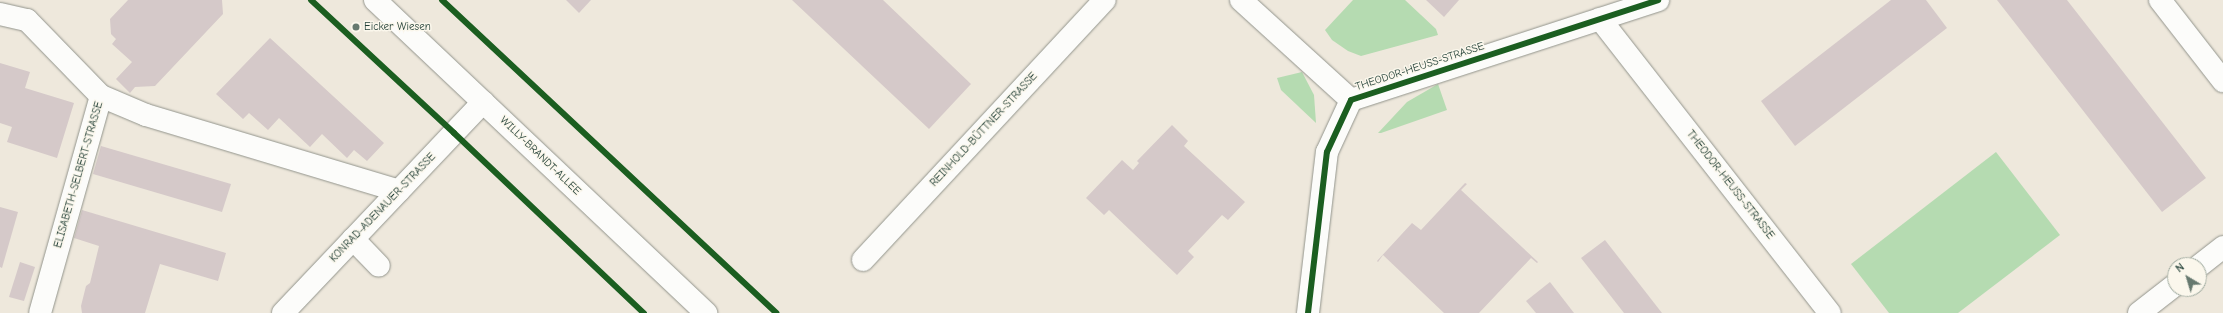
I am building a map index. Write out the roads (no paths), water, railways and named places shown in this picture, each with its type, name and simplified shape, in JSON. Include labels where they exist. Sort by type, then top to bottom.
[{"type":"street","name":"WILLY-BRANDT-ALLEE","points":[[375,0],[706,313]]},
{"type":"street","name":"REINHOLD-BÜTTNER-STRASSE","points":[[863,260],[1105,0]]},
{"type":"street","points":[[1241,0],[1351,100]]},
{"type":"street","name":"THEODOR-HEUSS-STRASSE","points":[[1308,313],[1327,152],[1351,100],[1658,0]]},
{"type":"street","points":[[2160,0],[2223,81]]},
{"type":"street","name":"ELISABETH-SELBERT-STRASSE","points":[[0,14],[27,20],[101,96],[40,313]]},
{"type":"street","name":"THEODOR-HEUSS-STRASSE","points":[[1600,19],[1830,313]]},
{"type":"street","points":[[101,96],[146,114],[399,191]]},
{"type":"street","name":"KONRAD-ADENAUER-STRASSE","points":[[283,313],[483,102]]},
{"type":"street","points":[[352,240],[379,266]]},
{"type":"street","points":[[2207,260],[2223,247]]},
{"type":"street","points":[[2139,313],[2167,291]]},
{"type":"place","name":"Eicker Wiesen","points":[[356,27]]}]
